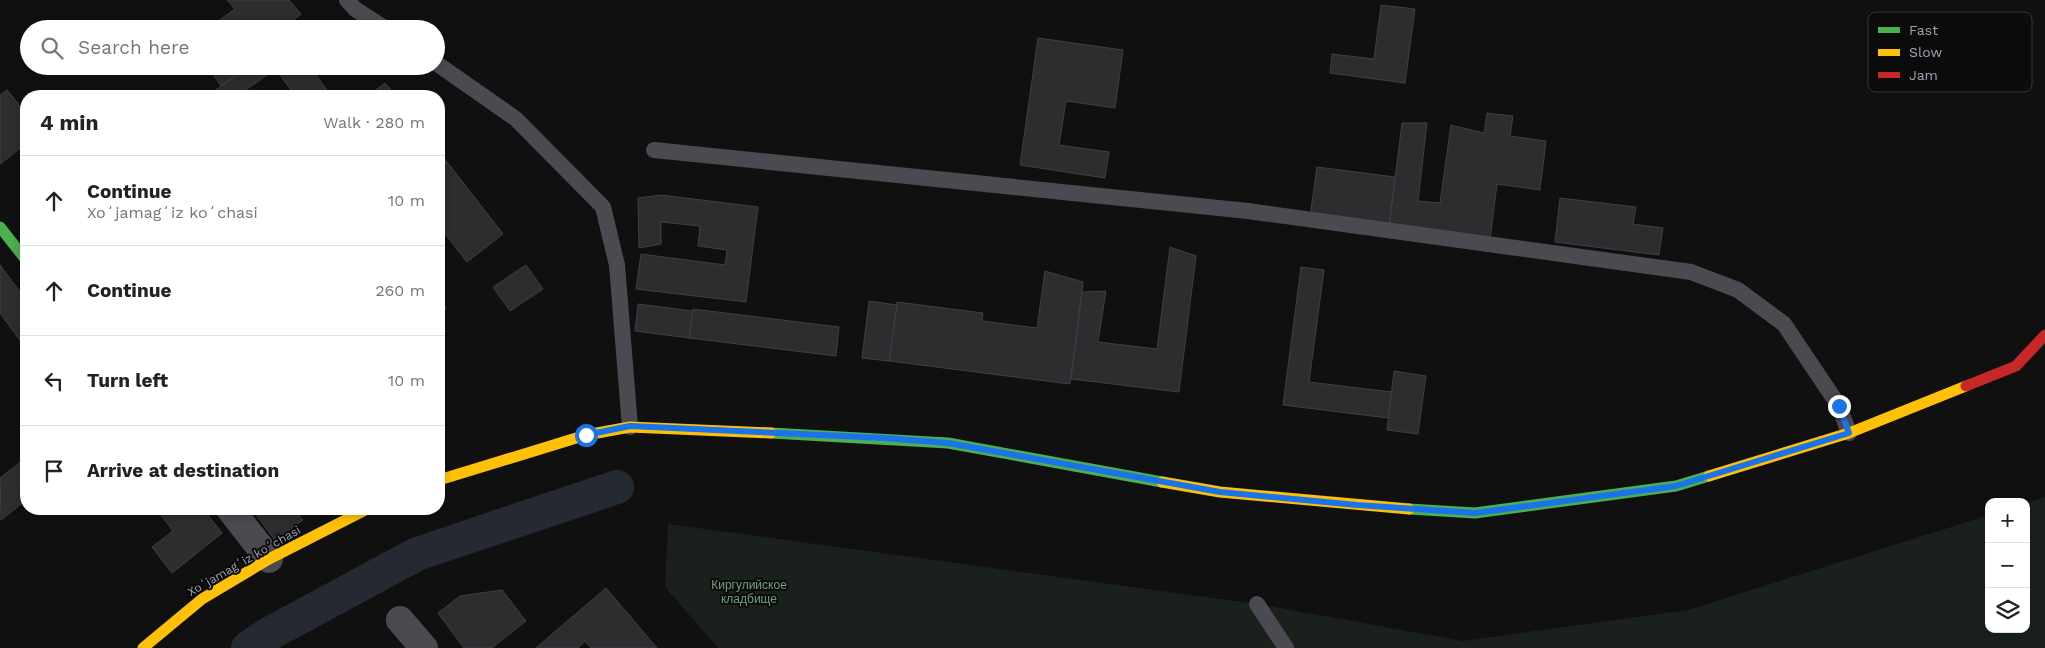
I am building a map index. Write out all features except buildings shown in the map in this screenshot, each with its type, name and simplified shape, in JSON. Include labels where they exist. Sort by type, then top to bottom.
[{"type":"street","points":[[0,227],[20,252]]},
{"type":"street","points":[[445,478],[586,435],[630,426],[884,438],[948,443],[1220,492],[1357,505],[1475,513],[1676,486],[1849,433],[2016,366],[2045,334]]},
{"type":"street","points":[[235,515],[269,560]]},
{"type":"street","name":"Xoʻjamagʻiz koʻchasi","points":[[142,648],[202,599],[269,560],[355,515]]},
{"type":"street","points":[[400,620],[424,648]]},
{"type":"lane","points":[[347,0],[355,9],[372,20]]},
{"type":"lane","points":[[445,69],[516,119],[603,207],[617,265],[630,426]]},
{"type":"lane","points":[[654,150],[1248,210],[1691,272],[1738,290],[1784,324],[1839,406],[1849,433]]},
{"type":"lane","points":[[1257,604],[1286,648]]},
{"type":"green space","name":"Киргулийское кладбище","points":[[2045,497],[2045,648],[718,648],[665,587],[668,524],[1257,604],[1463,641],[1688,610],[1985,516],[1985,633],[2030,633],[2030,502]]},
{"type":"waterway","points":[[248,648],[267,635],[417,554],[617,487]]},
{"type":"traffic: fast","points":[[0,227],[20,252]]},
{"type":"traffic: fast","points":[[771,433],[948,443],[1162,482]]},
{"type":"traffic: fast","points":[[1409,509],[1475,513],[1676,486],[1709,476]]},
{"type":"traffic: slow","points":[[1709,476],[1849,433],[1966,386]]},
{"type":"traffic: slow","points":[[445,478],[586,435],[630,427],[771,433]]},
{"type":"traffic: slow","points":[[1162,482],[1220,492],[1409,509]]},
{"type":"traffic: slow","points":[[143,648],[202,599],[269,559],[355,515]]},
{"type":"traffic: jam","points":[[1966,386],[2016,366],[2045,335]]},
{"type":"route","points":[[586,435],[630,426],[884,438],[948,443],[1220,492],[1357,505],[1475,513],[1676,486],[1849,433],[1839,406]]}]
